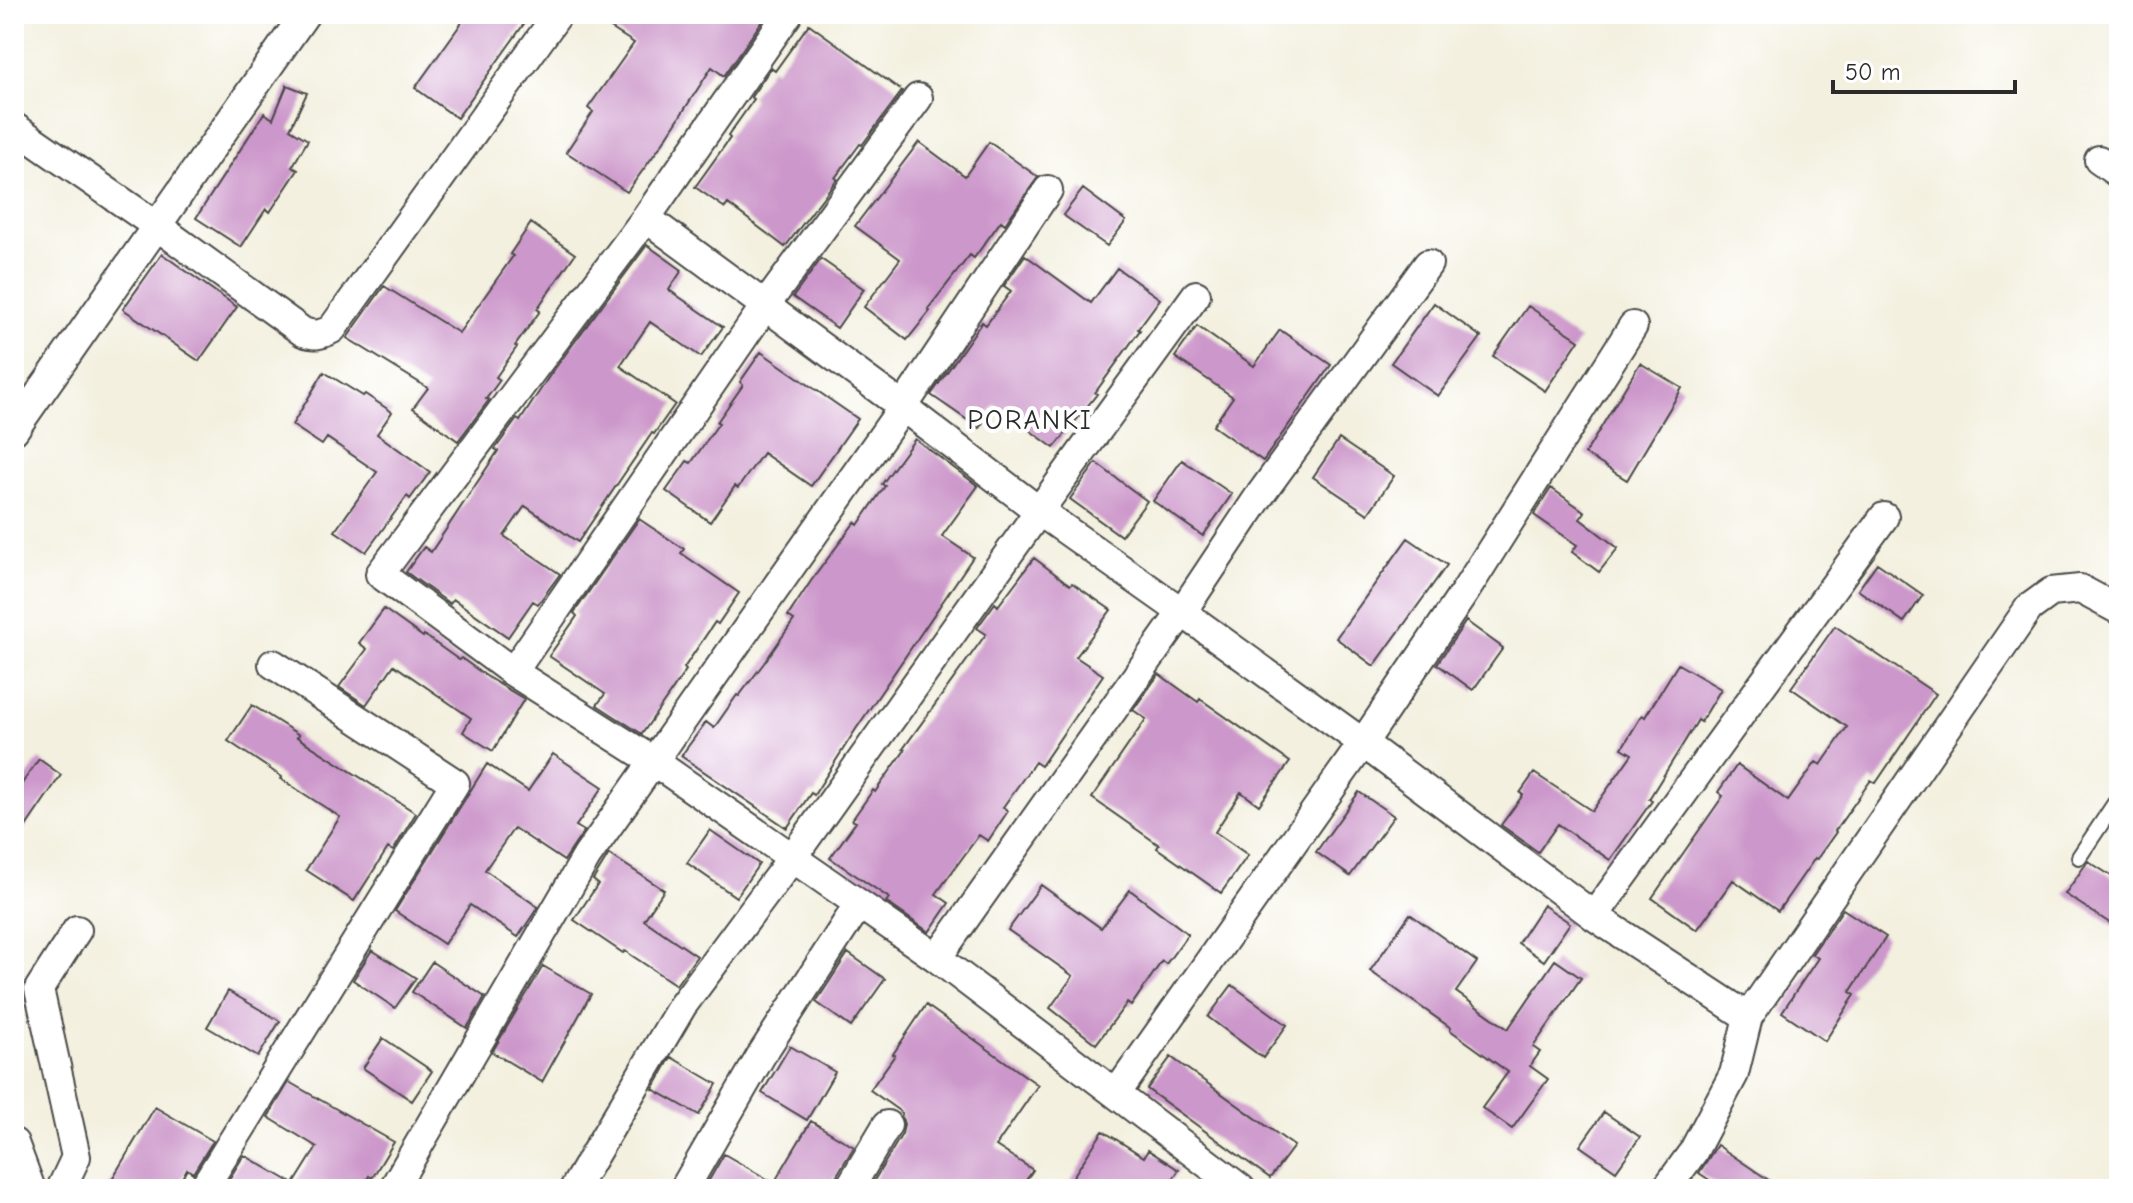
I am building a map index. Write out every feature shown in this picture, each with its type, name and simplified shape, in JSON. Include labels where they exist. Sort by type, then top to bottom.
[{"type":"street","points":[[17,420],[305,14]]},
{"type":"street","points":[[14,127],[303,332],[322,335],[332,329],[558,14]]},
{"type":"street","points":[[788,14],[646,218],[380,574],[513,672],[653,761],[937,958],[1241,1189]]},
{"type":"street","points":[[513,672],[765,306],[918,98]]},
{"type":"street","points":[[393,1189],[587,856],[903,407],[1048,190]]},
{"type":"street","points":[[646,218],[1039,511],[1363,743],[1594,916],[1748,1017]]},
{"type":"street","points":[[937,958],[1182,612],[1258,498],[1428,264]]},
{"type":"street","points":[[574,1189],[682,1006],[792,858],[1196,295]]},
{"type":"street","points":[[1116,1094],[1363,743],[1466,590],[1633,326]]},
{"type":"street","points":[[1594,916],[1884,517]]},
{"type":"street","points":[[1666,1189],[1693,1152],[1734,1074],[1748,1017],[2029,608],[2051,592],[2080,589],[2119,610]]},
{"type":"street","points":[[203,1189],[455,783],[273,664]]},
{"type":"street","points":[[684,1189],[762,1054],[859,904]]},
{"type":"street","points":[[61,1189],[76,1157],[39,989],[77,930]]},
{"type":"street","points":[[849,1189],[887,1125]]},
{"type":"street","points":[[14,1143],[31,1189]]},
{"type":"lane","points":[[2079,857],[2119,797]]},
{"type":"building","points":[[468,14],[531,14],[457,118],[415,88]]},
{"type":"building","points":[[589,14],[767,14],[724,76],[712,67],[627,192],[566,152],[593,112],[588,108],[634,43]]},
{"type":"building","points":[[809,24],[902,91],[785,247],[728,204],[725,208],[695,187],[730,138],[728,136],[771,68],[775,71]]},
{"type":"building","points":[[287,85],[307,93],[290,129],[308,140],[292,167],[298,170],[270,212],[266,209],[241,247],[196,218],[264,113],[273,119]]},
{"type":"building","points":[[919,142],[965,176],[989,142],[1038,177],[1005,224],[1001,221],[974,258],[970,255],[907,340],[864,307],[900,259],[855,226]]},
{"type":"building","points":[[1083,189],[1126,221],[1107,246],[1063,215]]},
{"type":"building","points":[[531,223],[575,254],[496,377],[500,380],[486,399],[489,400],[458,441],[413,408],[428,388],[347,338],[384,286],[459,333],[513,256],[510,254]]},
{"type":"building","points":[[647,245],[682,270],[669,290],[723,327],[701,357],[650,322],[620,366],[675,404],[578,542],[525,506],[504,536],[560,574],[538,604],[533,601],[508,637],[453,599],[450,604],[406,572],[424,547],[431,552],[498,451],[495,449],[517,419],[520,421],[550,375]]},
{"type":"building","points":[[162,254],[237,307],[199,361],[123,309]]},
{"type":"building","points":[[1025,255],[1091,303],[1117,268],[1160,299],[1097,394],[1054,448],[995,405],[979,428],[931,395],[982,322],[986,325],[1011,291],[1004,286]]},
{"type":"building","points":[[821,259],[864,289],[837,328],[793,297]]},
{"type":"building","points":[[1434,303],[1481,337],[1438,396],[1391,363]]},
{"type":"building","points":[[1528,306],[1579,340],[1545,391],[1493,356]]},
{"type":"building","points":[[1197,326],[1254,366],[1280,330],[1331,365],[1263,461],[1213,426],[1233,397],[1175,357]]},
{"type":"building","points":[[761,352],[858,419],[811,486],[763,453],[710,522],[666,491],[687,461],[691,463],[719,423],[743,385],[740,382]]},
{"type":"building","points":[[1640,363],[1682,388],[1627,480],[1585,454]]},
{"type":"building","points":[[324,372],[392,412],[377,434],[430,472],[410,499],[407,496],[366,552],[335,531],[377,472],[327,438],[322,445],[292,425]]},
{"type":"building","points":[[915,439],[978,486],[942,536],[973,557],[814,795],[811,793],[787,828],[681,756],[706,722],[714,728],[764,663],[794,620],[788,616],[811,581],[855,522],[858,525],[885,486],[882,484]]},
{"type":"building","points":[[1339,439],[1394,476],[1368,514],[1313,477]]},
{"type":"building","points":[[1182,460],[1232,494],[1203,536],[1153,501]]},
{"type":"building","points":[[1096,463],[1147,501],[1121,536],[1070,499]]},
{"type":"building","points":[[1551,488],[1585,512],[1580,519],[1618,548],[1599,572],[1572,552],[1577,545],[1534,515]]},
{"type":"building","points":[[639,519],[684,549],[681,553],[739,593],[718,624],[715,622],[642,734],[597,705],[605,694],[549,656],[577,616],[574,613]]},
{"type":"building","points":[[1408,538],[1447,565],[1374,666],[1336,638]]},
{"type":"building","points":[[1034,558],[1111,610],[1076,657],[1103,675],[1041,766],[1035,762],[1003,807],[1008,811],[988,841],[979,835],[936,894],[949,903],[929,932],[886,902],[889,898],[830,858],[856,822],[852,820],[986,634],[977,628]]},
{"type":"building","points":[[1877,563],[1923,595],[1904,622],[1858,590]]},
{"type":"building","points":[[384,609],[423,637],[524,699],[493,751],[463,732],[471,718],[394,665],[366,705],[339,687],[367,649],[359,643]]},
{"type":"building","points":[[1466,621],[1503,648],[1473,690],[1437,664]]},
{"type":"building","points":[[1835,626],[1936,694],[1876,783],[1871,780],[1778,911],[1733,880],[1697,930],[1652,898],[1723,796],[1718,792],[1737,765],[1788,801],[1816,762],[1821,765],[1847,727],[1791,688]]},
{"type":"building","points":[[1678,664],[1721,689],[1649,799],[1652,801],[1610,860],[1558,824],[1538,852],[1501,825],[1523,795],[1520,793],[1534,773],[1592,811],[1632,754],[1622,748]]},
{"type":"building","points":[[1159,674],[1290,762],[1259,805],[1241,792],[1215,832],[1248,855],[1221,893],[1092,798],[1146,719],[1133,710]]},
{"type":"building","points":[[252,705],[416,813],[393,851],[388,848],[354,901],[306,870],[340,817],[228,741]]},
{"type":"building","points":[[553,754],[603,787],[576,826],[584,831],[564,861],[514,828],[485,870],[538,907],[518,937],[470,905],[444,944],[395,911],[487,764],[528,791]]},
{"type":"building","points":[[39,759],[61,775],[14,844],[14,795]]},
{"type":"building","points":[[1359,792],[1394,816],[1350,876],[1316,852]]},
{"type":"building","points":[[710,830],[759,864],[736,897],[687,863]]},
{"type":"building","points":[[609,854],[664,890],[644,920],[697,956],[676,985],[574,920],[598,884],[593,880]]},
{"type":"building","points":[[2088,861],[2119,881],[2119,929],[2065,894]]},
{"type":"building","points":[[1041,885],[1101,928],[1130,890],[1188,934],[1166,964],[1162,961],[1131,1006],[1127,1003],[1096,1044],[1050,1008],[1073,976],[1008,930]]},
{"type":"building","points":[[1543,905],[1570,923],[1544,961],[1518,943]]},
{"type":"building","points":[[1843,909],[1886,937],[1850,992],[1855,995],[1825,1041],[1782,1012],[1818,958],[1812,954]]},
{"type":"building","points":[[1410,914],[1477,962],[1456,992],[1508,1029],[1555,960],[1581,978],[1533,1047],[1540,1052],[1530,1066],[1548,1079],[1512,1129],[1482,1108],[1508,1072],[1370,971]]},
{"type":"building","points":[[372,950],[416,978],[395,1008],[353,980]]},
{"type":"building","points":[[848,953],[885,979],[851,1027],[816,1002]]},
{"type":"building","points":[[432,962],[485,997],[467,1028],[412,992]]},
{"type":"building","points":[[543,966],[591,994],[542,1082],[492,1052]]},
{"type":"building","points":[[1232,985],[1287,1025],[1263,1058],[1208,1017]]},
{"type":"building","points":[[228,991],[280,1021],[258,1057],[207,1027]]},
{"type":"building","points":[[926,1005],[1038,1085],[996,1146],[1033,1170],[1020,1189],[869,1189],[902,1134],[904,1124],[902,1113],[870,1090]]},
{"type":"building","points":[[383,1038],[432,1071],[412,1101],[363,1068]]},
{"type":"building","points":[[790,1046],[835,1072],[807,1120],[762,1093]]},
{"type":"building","points":[[671,1057],[717,1084],[699,1115],[653,1089]]},
{"type":"building","points":[[1171,1057],[1294,1146],[1270,1178],[1147,1089]]},
{"type":"building","points":[[289,1082],[394,1142],[372,1178],[369,1176],[361,1189],[223,1189],[244,1155],[294,1184],[317,1147],[268,1117]]},
{"type":"building","points":[[155,1107],[213,1141],[193,1173],[187,1169],[176,1189],[106,1189]]},
{"type":"building","points":[[1604,1112],[1640,1137],[1616,1171],[1580,1146]]},
{"type":"building","points":[[811,1121],[854,1147],[834,1180],[832,1189],[704,1189],[724,1154],[774,1183]]},
{"type":"building","points":[[1103,1131],[1144,1157],[1148,1150],[1179,1170],[1166,1189],[1065,1189]]},
{"type":"building","points":[[1717,1145],[1782,1189],[1723,1189],[1699,1173]]},
{"type":"district","name":"PORANKI","points":[[1030,420]]}]
